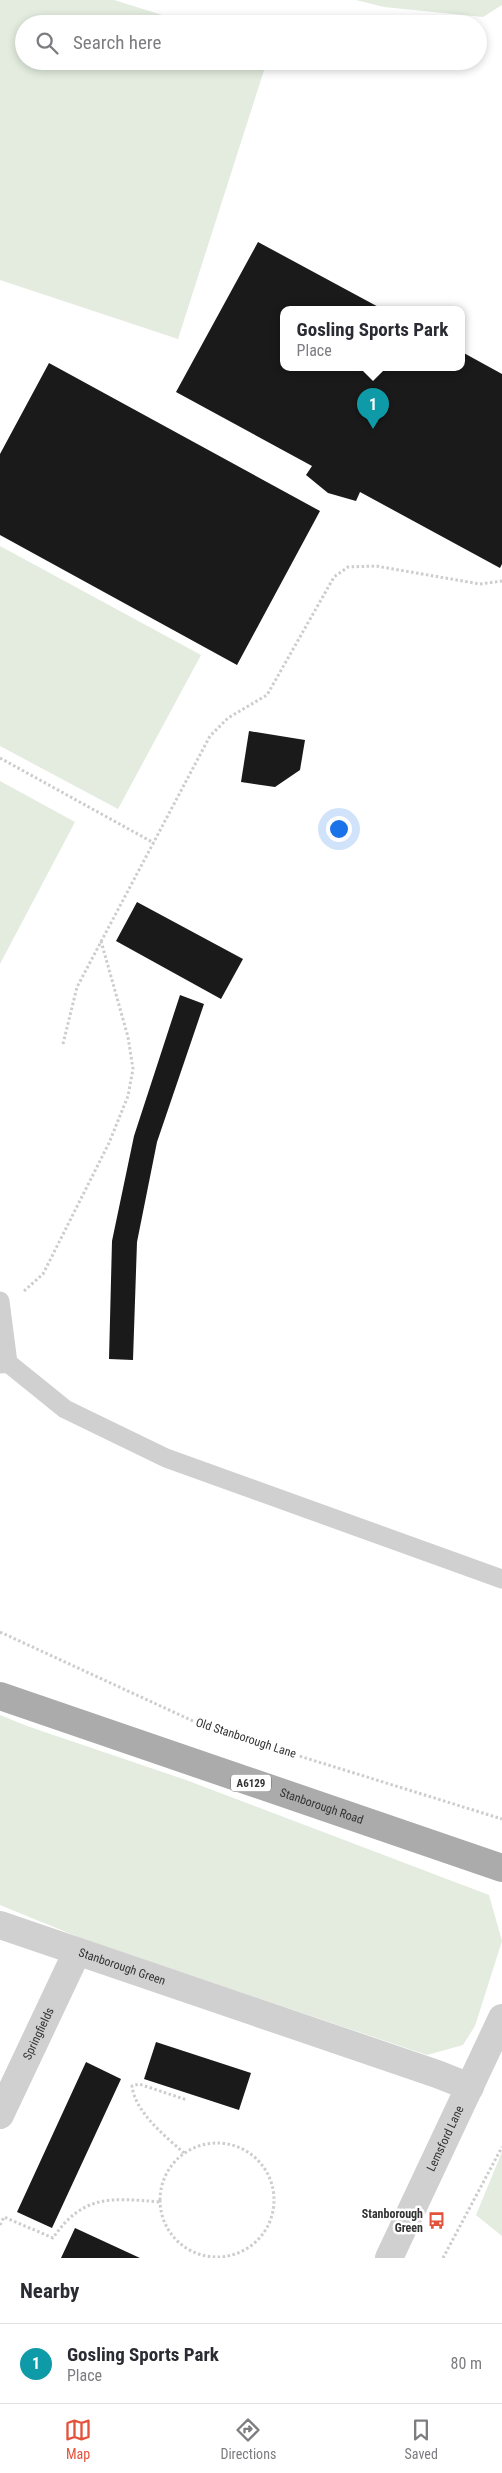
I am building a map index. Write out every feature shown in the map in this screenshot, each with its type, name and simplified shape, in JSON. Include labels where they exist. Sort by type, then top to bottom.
[{"type":"main road","name":"Stanborough Road","points":[[0,1696],[502,1868]]},
{"type":"street","name":"Stanborough Green","points":[[0,1925],[470,2087]]},
{"type":"street","name":"Springfields","points":[[0,2115],[76,1952]]},
{"type":"street","name":"Lemsford Lane","points":[[389,2258],[502,2018]]},
{"type":"lane","points":[[0,1301],[4,1363],[65,1409],[166,1458],[502,1579]]},
{"type":"path","points":[[63,1044],[77,988],[210,736],[228,718],[267,695],[334,577],[348,567],[376,566],[480,584],[502,581]]},
{"type":"path","points":[[0,758],[154,843]]},
{"type":"path","points":[[0,1301],[29,1289],[43,1274],[109,1143],[128,1096],[133,1069],[128,1037],[101,941]]},
{"type":"path","name":"Old Stanborough Lane","points":[[0,1632],[206,1727],[502,1819]]},
{"type":"path","points":[[184,2153],[160,2131],[133,2098],[132,2086],[139,2084],[187,2100]]},
{"type":"path","points":[[220,2143],[239,2147],[255,2157],[267,2173],[273,2191],[273,2210],[266,2227],[255,2242],[231,2256],[204,2255],[186,2248],[173,2236],[163,2220],[160,2202],[162,2183],[170,2166],[184,2153],[201,2144],[220,2143]]},
{"type":"path","points":[[444,2258],[502,2147]]},
{"type":"path","points":[[0,2225],[4,2217],[52,2238],[64,2222],[81,2207],[117,2198],[160,2202]]},
{"type":"shaded area","points":[[0,0],[114,0],[162,15],[15,15],[15,70],[264,70],[178,339],[0,280]]},
{"type":"shaded area","points":[[356,0],[502,0],[502,5],[486,15],[463,15],[384,7]]},
{"type":"shaded area","points":[[0,546],[201,655],[118,809],[0,746]]},
{"type":"shaded area","points":[[0,781],[75,822],[0,964]]},
{"type":"shaded area","points":[[0,1715],[186,1780],[489,1895],[502,1941],[475,2026],[463,2045],[427,2055],[88,1941],[0,1905]]},
{"type":"shaded area","points":[[502,2152],[502,2236],[476,2215]]},
{"type":"building","points":[[258,242],[377,306],[280,306],[280,371],[465,371],[465,354],[502,374],[502,564],[500,568],[360,492],[356,501],[328,493],[306,475],[312,466],[176,392]]},
{"type":"building","points":[[49,363],[320,511],[237,665],[0,535],[0,454]]},
{"type":"building","points":[[249,731],[305,740],[300,770],[275,787],[241,782]]},
{"type":"building","points":[[137,902],[243,959],[221,999],[116,941]]},
{"type":"building","points":[[180,995],[204,1004],[157,1142],[137,1242],[133,1360],[109,1359],[112,1241],[134,1136]]},
{"type":"building","points":[[156,2042],[251,2073],[239,2110],[144,2079]]},
{"type":"building","points":[[86,2062],[121,2079],[52,2228],[17,2212]]},
{"type":"building","points":[[75,2228],[140,2258],[61,2258]]},
{"type":"place","name":"Gosling Sports Park","points":[[373,429]]},
{"type":"place","name":"Stanborough Green","points":[[437,2221]]}]
